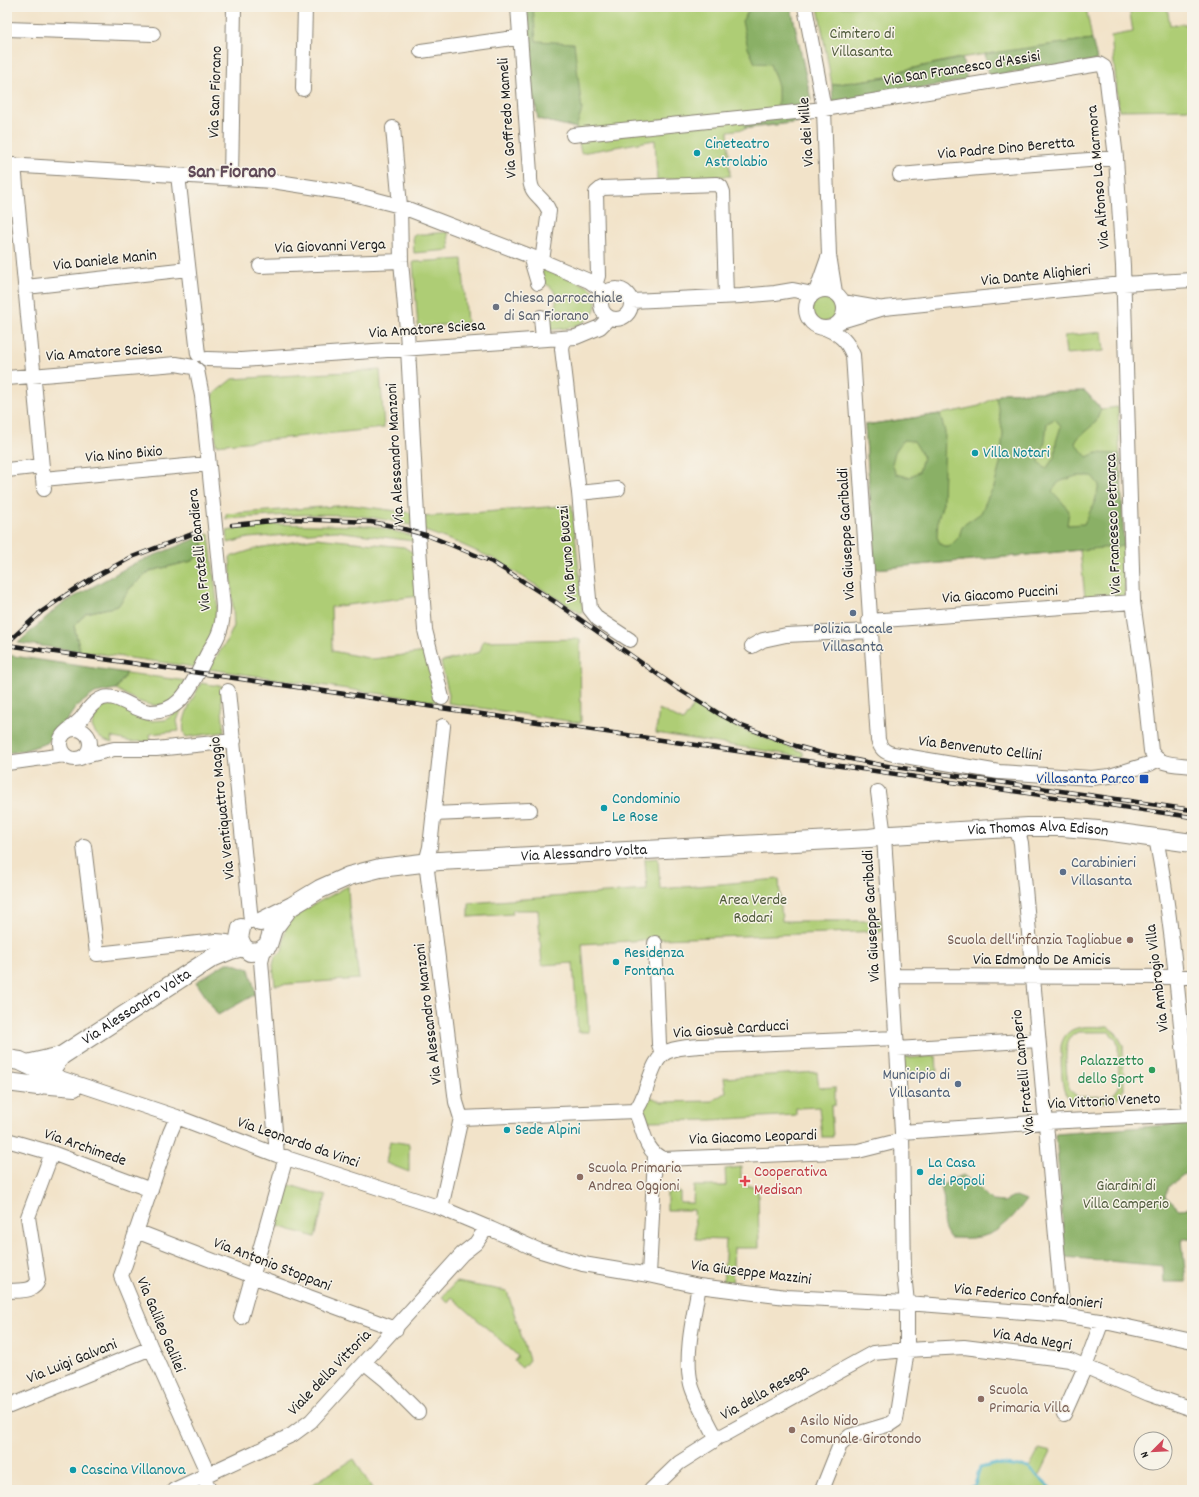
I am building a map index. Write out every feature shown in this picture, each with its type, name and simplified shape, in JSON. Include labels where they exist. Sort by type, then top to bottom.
[{"type":"main road","name":"Via Thomas Alva Edison","points":[[884,836],[1015,828],[1070,827],[1192,843]]},
{"type":"main road","name":"Via Alessandro Volta","points":[[40,1075],[61,1056],[210,959],[257,931],[278,921],[292,906],[320,889],[359,872],[426,862],[884,836]]},
{"type":"main road","points":[[235,944],[254,952],[257,931]]},
{"type":"main road","points":[[7,1060],[13,1059],[40,1075]]},
{"type":"main road","points":[[7,1082],[40,1075]]},
{"type":"street","name":"Via San Fiorano","points":[[231,178],[234,7]]},
{"type":"street","points":[[303,89],[305,7]]},
{"type":"street","name":"Via Goffredo Mameli","points":[[518,7],[530,184],[533,191],[547,205],[549,211],[536,258]]},
{"type":"street","name":"Via dei Mille","points":[[805,7],[824,109],[829,255],[839,297]]},
{"type":"street","points":[[7,29],[153,34]]},
{"type":"street","name":"Via Goffredo Mameli","points":[[421,51],[520,37]]},
{"type":"street","name":"Via San Francesco d'Assisi","points":[[574,135],[824,109],[1099,64],[1104,67]]},
{"type":"street","name":"Via Alfonso La Marmora","points":[[1104,67],[1116,158],[1123,284]]},
{"type":"street","name":"Via Alessandro Manzoni","points":[[393,128],[400,206],[401,261],[408,348],[418,534],[425,630],[442,698]]},
{"type":"street","name":"Via Padre Dino Beretta","points":[[900,175],[1116,158]]},
{"type":"street","points":[[43,478],[26,287],[11,165],[272,181],[350,193],[400,206],[536,258],[589,281],[600,289],[622,290],[627,293],[631,301],[630,309],[625,316],[619,319],[610,318],[603,312],[601,305],[602,297],[600,289],[598,276],[596,192],[602,188],[717,184],[721,187],[723,192],[726,297]]},
{"type":"street","name":"Via Fratelli Bandiera","points":[[67,731],[96,701],[107,697],[118,699],[138,710],[145,712],[161,711],[175,705],[188,690],[220,631],[223,619],[200,364],[178,175]]},
{"type":"street","name":"Via dei Mille","points":[[815,293],[829,255]]},
{"type":"street","points":[[536,258],[538,283]]},
{"type":"street","name":"Via Giovanni Verga","points":[[260,266],[401,261]]},
{"type":"street","name":"Via Daniele Manin","points":[[26,287],[188,269]]},
{"type":"street","name":"Via Dante Alighieri","points":[[841,321],[884,308],[1123,284],[1192,280]]},
{"type":"street","name":"Via Francesco Petrarca","points":[[1123,284],[1133,602],[1144,682],[1151,751],[1157,760]]},
{"type":"street","points":[[631,301],[726,297],[792,290],[815,293],[825,290],[839,297],[844,312],[841,321],[837,325],[827,329],[820,328],[814,326],[809,321],[806,315],[806,303],[815,293]]},
{"type":"street","points":[[775,293],[800,303],[805,308]]},
{"type":"street","name":"Via Dante Alighieri","points":[[839,297],[884,308]]},
{"type":"street","points":[[541,317],[543,339]]},
{"type":"street","name":"Via Amatore Sciesa","points":[[7,378],[176,364],[200,364],[576,337],[600,328],[610,318]]},
{"type":"street","name":"Via Giuseppe Garibaldi","points":[[827,329],[842,336],[848,344],[852,355],[869,626],[878,740],[881,749]]},
{"type":"street","name":"Via Bruno Buozzi","points":[[564,338],[562,349],[579,493],[590,609],[598,619],[630,640]]},
{"type":"street","name":"Via Nino Bixio","points":[[7,470],[43,478],[208,464]]},
{"type":"street","name":"Via Bruno Buozzi","points":[[579,493],[618,489]]},
{"type":"street","name":"Via Giacomo Puccini","points":[[752,646],[763,640],[786,635],[1133,602]]},
{"type":"street","name":"Via Ventiquattro Maggio","points":[[228,691],[261,961],[282,1156]]},
{"type":"street","points":[[85,714],[90,749],[85,756]]},
{"type":"street","name":"Via Alessandro Manzoni","points":[[441,1208],[461,1118],[456,1102],[426,862],[443,726]]},
{"type":"street","points":[[114,749],[89,738],[79,729],[74,728],[63,734],[60,742],[60,749],[64,755],[71,759],[76,759],[114,749],[156,748],[234,741]]},
{"type":"street","name":"Via Benvenuto Cellini","points":[[881,749],[887,753],[999,772],[1091,778],[1110,776],[1149,764],[1157,760]]},
{"type":"street","points":[[7,763],[64,755]]},
{"type":"street","points":[[1157,760],[1160,762],[1192,766]]},
{"type":"street","name":"Via Giuseppe Garibaldi","points":[[878,792],[884,836],[902,1136]]},
{"type":"street","points":[[433,814],[530,810]]},
{"type":"street","name":"Via Fratelli Camperio","points":[[1015,828],[1020,838],[1063,1315]]},
{"type":"street","name":"Via Ambrogio Villa","points":[[1156,838],[1161,862],[1191,1115]]},
{"type":"street","points":[[84,846],[97,954],[216,941],[235,944]]},
{"type":"street","points":[[198,943],[210,959]]},
{"type":"street","points":[[655,944],[659,1044],[662,1054]]},
{"type":"street","name":"Via Edmondo De Amicis","points":[[893,976],[1032,978],[1192,977]]},
{"type":"street","name":"Via Giosuè Carducci","points":[[635,1111],[662,1054],[670,1050],[700,1046],[897,1044],[943,1046],[1038,1040]]},
{"type":"street","name":"Via Leonardo da Vinci","points":[[40,1075],[98,1091],[177,1117],[282,1156],[441,1208],[538,1250],[593,1266]]},
{"type":"street","points":[[461,1118],[635,1111],[646,1142],[655,1156],[648,1275]]},
{"type":"street","name":"Via Vittorio Veneto","points":[[902,1136],[947,1129],[1046,1122],[1191,1115]]},
{"type":"street","name":"Via Galileo Galilei","points":[[177,1117],[170,1132],[121,1276],[210,1490]]},
{"type":"street","points":[[822,1490],[840,1445],[850,1436],[890,1424],[896,1420],[907,1350],[907,1303],[904,1273],[902,1136]]},
{"type":"street","name":"Via Giacomo Leopardi","points":[[655,1156],[663,1159],[858,1151],[902,1136]]},
{"type":"street","name":"Via Archimede","points":[[7,1140],[52,1153],[151,1190]]},
{"type":"street","points":[[7,1290],[31,1289],[35,1287],[38,1280],[28,1217],[52,1153]]},
{"type":"street","points":[[241,1317],[282,1156]]},
{"type":"street","name":"Viale della Vittoria","points":[[174,1490],[301,1429],[321,1411],[462,1254],[476,1243],[481,1225]]},
{"type":"street","name":"Via Antonio Stoppani","points":[[136,1231],[251,1276],[396,1329]]},
{"type":"street","name":"Via Giuseppe Mazzini","points":[[593,1266],[648,1275],[699,1286],[786,1297],[907,1303]]},
{"type":"street","points":[[699,1286],[689,1350],[691,1386],[713,1432],[718,1436]]},
{"type":"street","name":"Via Federico Confalonieri","points":[[907,1303],[1063,1315],[1102,1321],[1192,1341]]},
{"type":"street","points":[[1064,1414],[1085,1367],[1102,1321]]},
{"type":"street","name":"Via Luigi Galvani","points":[[7,1407],[151,1348]]},
{"type":"street","name":"Via Ada Negri","points":[[907,1350],[972,1348],[1070,1360],[1149,1394],[1192,1408]]},
{"type":"street","name":"Via della Resega","points":[[651,1490],[679,1463],[712,1442],[718,1436],[724,1435],[873,1353],[907,1350]]},
{"type":"street","points":[[365,1363],[386,1380],[418,1412]]},
{"type":"green space","points":[[524,7],[791,7],[811,100],[805,105],[809,124],[799,122],[728,131],[730,176],[657,180],[655,140],[581,153],[576,128],[538,119],[535,100],[528,98]]},
{"type":"green space","points":[[524,7],[533,7],[536,41],[574,43],[582,110],[576,128],[538,119],[535,100],[528,98]]},
{"type":"green space","points":[[751,7],[791,7],[811,100],[799,103],[799,122],[745,128],[742,114],[778,108],[778,86],[770,64],[755,63],[748,48],[742,21]]},
{"type":"green space","name":"Cimitero di Villasanta","points":[[818,7],[1086,7],[1092,39],[959,58],[900,71],[900,75],[832,85]]},
{"type":"green space","points":[[1129,7],[1167,7],[1170,25],[1186,24],[1192,29],[1192,109],[1119,110],[1111,36],[1133,32]]},
{"type":"green space","points":[[1092,39],[1097,60],[989,76],[985,54]]},
{"type":"green space","points":[[962,58],[967,80],[833,104],[832,85],[900,75],[900,71]]},
{"type":"green space","points":[[448,232],[450,250],[414,253],[413,235]]},
{"type":"green space","points":[[462,259],[467,323],[418,327],[413,262]]},
{"type":"green space","points":[[542,267],[593,290],[596,296],[596,305],[589,318],[577,325],[562,329],[547,330],[547,316],[555,307],[556,297],[552,288],[542,283]]},
{"type":"green space","points":[[824,298],[829,299],[835,305],[835,315],[829,321],[824,322],[819,321],[813,315],[812,310],[813,305],[819,299]]},
{"type":"green space","points":[[1102,332],[1104,351],[1066,354],[1064,336]]},
{"type":"green space","points":[[380,370],[384,428],[216,445],[212,395],[232,379]]},
{"type":"green space","points":[[1085,391],[1101,409],[1118,407],[1125,596],[1085,598],[1080,550],[875,569],[865,425],[952,412],[979,406],[1004,393]]},
{"type":"green space","points":[[1085,391],[1101,409],[1096,422],[1078,438],[1075,443],[1087,457],[1096,453],[1120,454],[1124,546],[875,569],[865,425],[940,414],[945,432],[943,503],[938,519],[937,537],[941,545],[949,547],[959,537],[962,526],[981,513],[994,487],[1000,464],[1003,433],[996,397],[1004,393]],"holes":[[[1055,419],[1061,426],[1056,442],[1055,456],[1046,469],[1039,462],[1045,441],[1047,423]],[[903,440],[914,441],[923,456],[919,472],[909,477],[896,474],[892,464],[895,452]],[[1076,476],[1092,476],[1099,485],[1095,501],[1084,524],[1067,525],[1069,511],[1052,491],[1059,482]]]},
{"type":"green space","points":[[351,505],[413,513],[414,526],[375,518],[320,514],[226,519],[226,514]]},
{"type":"green space","points":[[572,505],[583,611],[580,613],[494,559],[458,543],[422,530],[422,517]]},
{"type":"green space","points":[[267,524],[373,526],[414,536],[413,541],[336,531],[248,538],[228,543],[227,531]]},
{"type":"green space","points":[[209,534],[217,602],[215,628],[195,667],[80,651],[74,626],[86,613],[118,606],[130,588],[150,571],[192,561],[203,552],[203,536]]},
{"type":"green space","points":[[203,536],[203,552],[192,561],[150,571],[130,588],[118,606],[86,613],[74,626],[80,651],[18,643],[60,605],[135,563]]},
{"type":"green space","points":[[316,538],[404,547],[415,554],[419,596],[331,607],[332,651],[373,659],[426,652],[438,702],[208,669],[227,641],[234,626],[230,557],[258,548]]},
{"type":"green space","points":[[580,639],[581,723],[448,703],[449,695],[441,662],[480,652],[483,641]]},
{"type":"green space","points":[[7,655],[127,673],[116,689],[95,693],[76,707],[61,729],[47,743],[22,751],[7,753]]},
{"type":"green space","points":[[127,673],[187,681],[171,701],[164,704],[150,705],[136,700],[116,689]]},
{"type":"green space","points":[[201,683],[226,687],[221,697],[224,732],[186,737],[184,731],[185,717]]},
{"type":"green space","points":[[115,704],[150,721],[165,720],[181,710],[177,721],[179,731],[150,734],[151,741],[131,742],[111,737],[112,743],[99,737],[92,726],[99,710],[105,706]]},
{"type":"green space","points":[[695,704],[741,729],[803,752],[803,757],[656,733],[659,709],[683,721]]},
{"type":"green space","name":"Area Verde Rodari","points":[[658,858],[660,889],[779,879],[782,921],[881,921],[882,931],[661,939],[582,944],[589,1032],[578,1032],[573,963],[542,965],[538,910],[512,910],[513,914],[469,917],[469,903],[647,890],[645,859]]},
{"type":"green space","points":[[348,886],[349,906],[359,979],[275,985],[273,965],[275,957],[282,951],[286,927],[290,921],[306,909]]},
{"type":"green space","points":[[226,963],[232,963],[249,969],[256,994],[218,1015],[196,982]]},
{"type":"green space","points":[[1086,1027],[1108,1027],[1116,1033],[1123,1045],[1124,1089],[1112,1102],[1075,1102],[1065,1093],[1063,1084],[1061,1046],[1064,1038],[1073,1029]],"holes":[[[1078,1032],[1109,1032],[1116,1040],[1118,1045],[1119,1087],[1114,1094],[1110,1096],[1078,1097],[1070,1090],[1067,1080],[1067,1044],[1071,1037]]]},
{"type":"green space","points":[[908,1052],[909,1058],[936,1056],[937,1071],[905,1074],[903,1053]]},
{"type":"green space","points":[[817,1072],[819,1088],[835,1087],[835,1105],[831,1106],[833,1137],[822,1137],[819,1107],[796,1108],[796,1115],[711,1120],[646,1121],[643,1110],[649,1096],[662,1102],[712,1101],[726,1092],[724,1078]]},
{"type":"green space","name":"Giardini di Villa Camperio","points":[[1192,1123],[1192,1172],[1183,1175],[1169,1186],[1165,1196],[1179,1209],[1192,1208],[1192,1238],[1182,1239],[1186,1282],[1164,1282],[1163,1266],[1065,1257],[1056,1134]]},
{"type":"green space","points":[[390,1141],[409,1144],[409,1172],[386,1163]]},
{"type":"green space","points":[[741,1167],[741,1186],[758,1186],[759,1248],[734,1248],[732,1286],[723,1286],[726,1240],[696,1239],[694,1210],[667,1210],[667,1193],[680,1192],[680,1203],[693,1203],[694,1186],[726,1186],[725,1169]]},
{"type":"green space","points":[[963,1175],[976,1185],[992,1201],[1004,1202],[1016,1196],[1026,1200],[1012,1218],[993,1232],[976,1238],[950,1238],[944,1225],[944,1201],[941,1187],[948,1181]]},
{"type":"green space","points":[[283,1183],[326,1196],[315,1237],[271,1224]]},
{"type":"green space","points":[[456,1282],[507,1291],[529,1360],[522,1368],[514,1361],[518,1356],[452,1297],[448,1302],[442,1297]]},
{"type":"green space","points":[[1039,1449],[1051,1452],[1039,1477],[1052,1490],[966,1490],[975,1485],[980,1468],[996,1464],[1029,1468]]},
{"type":"green space","points":[[354,1459],[373,1490],[303,1490]]},
{"type":"waterway","points":[[966,1490],[975,1485],[980,1468],[996,1464],[1029,1468],[1052,1490]]},
{"type":"railway","points":[[232,525],[293,519],[371,522],[393,526],[429,536],[492,562],[510,573],[557,603],[677,688],[721,715],[742,726],[796,746],[821,753],[881,765],[1192,810]]},
{"type":"railway","points":[[7,643],[41,612],[98,575],[132,557],[200,531]]},
{"type":"railway","points":[[7,645],[1192,817]]},
{"type":"place","name":"Cineteatro Astrolabio","points":[[697,153]]},
{"type":"place","name":"Chiesa parrocchiale di San Fiorano","points":[[496,307]]},
{"type":"place","name":"Villa Notari","points":[[975,453]]},
{"type":"place","name":"Polizia Locale Villasanta","points":[[853,613]]},
{"type":"place","name":"Villasanta Parco","points":[[1144,779]]},
{"type":"place","name":"Condominio Le Rose","points":[[604,808]]},
{"type":"place","name":"Carabinieri Villasanta","points":[[1063,872]]},
{"type":"place","name":"Scuola dell'infanzia Tagliabue","points":[[1130,940]]},
{"type":"place","name":"Residenza Fontana","points":[[616,962]]},
{"type":"place","name":"Palazzetto dello Sport","points":[[1152,1070]]},
{"type":"place","name":"Municipio di Villasanta","points":[[958,1084]]},
{"type":"place","name":"Sede Alpini","points":[[507,1130]]},
{"type":"place","name":"La Casa dei Popoli","points":[[920,1172]]},
{"type":"place","name":"Scuola Primaria Andrea Oggioni","points":[[580,1177]]},
{"type":"place","name":"Cooperativa Medisan","points":[[745,1181]]},
{"type":"place","name":"Scuola Primaria Villa","points":[[981,1399]]},
{"type":"place","name":"Asilo Nido Comunale Girotondo","points":[[792,1430]]},
{"type":"place","name":"Cascina Villanova","points":[[73,1470]]},
{"type":"district","name":"San Fiorano","points":[[232,173]]}]
